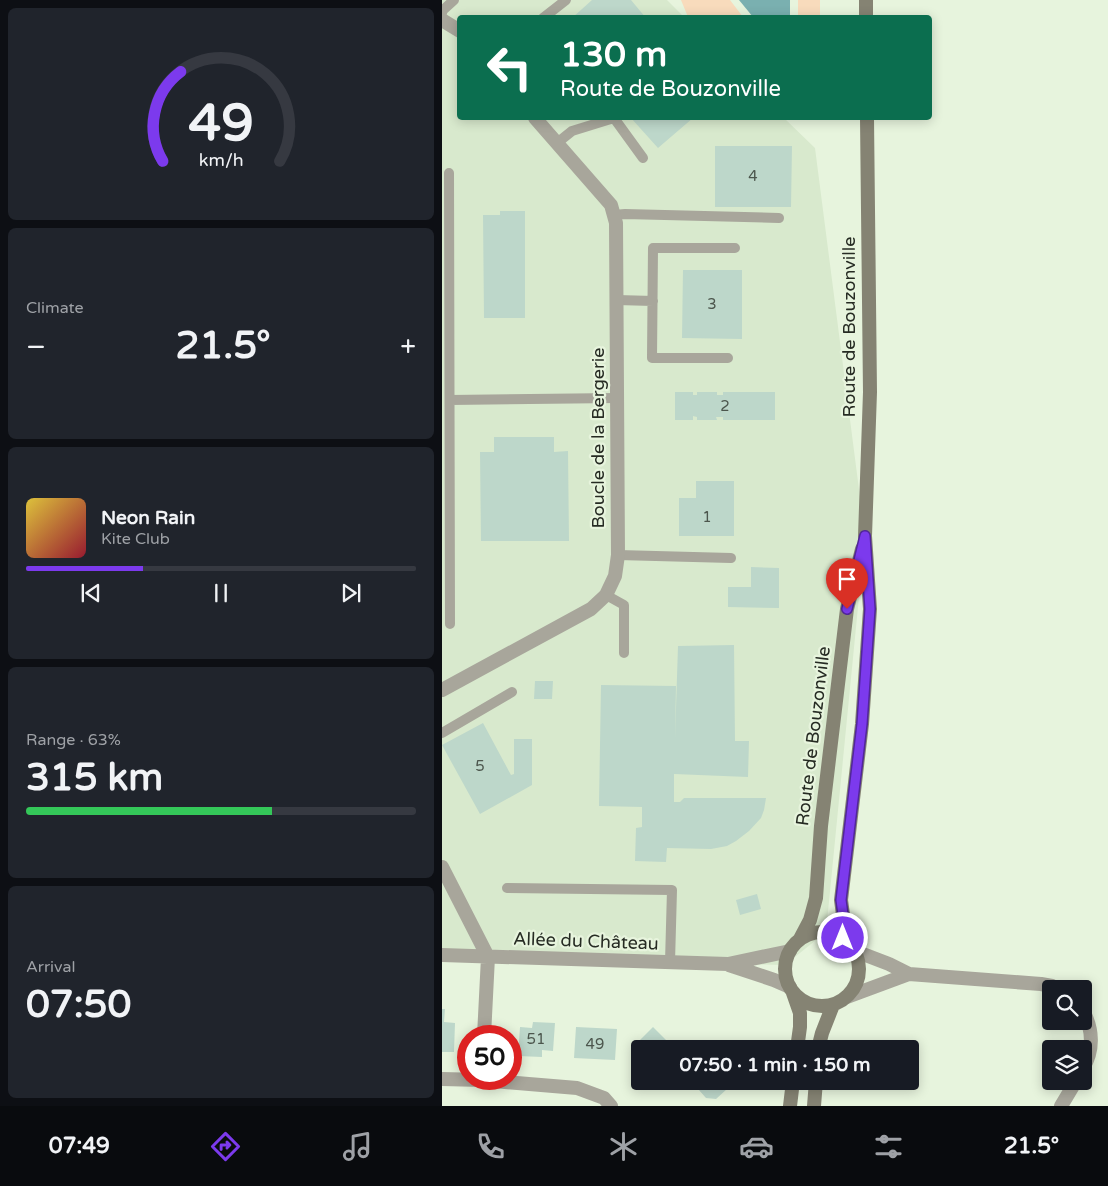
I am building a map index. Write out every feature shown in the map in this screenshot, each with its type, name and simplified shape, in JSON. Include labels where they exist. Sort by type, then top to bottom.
[{"type":"main road","points":[[866,0],[866,15]]},
{"type":"main road","name":"Route de Bouzonville","points":[[843,938],[844,922],[841,900],[862,724],[870,609],[865,536],[870,392],[867,120]]},
{"type":"main road","name":"Route de Bouzonville","points":[[800,940],[810,920],[816,898],[821,826],[847,609],[865,536]]},
{"type":"main road","points":[[792,990],[804,1002],[817,1006],[833,1004],[847,997],[856,984],[859,968],[854,951],[843,938],[826,932],[813,933],[800,940],[790,951],[785,965],[786,980],[792,990],[800,1013],[798,1040]]},
{"type":"main road","points":[[820,1040],[833,1004]]},
{"type":"main road","points":[[790,1106],[792,1090]]},
{"type":"main road","points":[[814,1106],[815,1090]]},
{"type":"street","points":[[442,20],[457,29]]},
{"type":"street","name":"Boucle de la Bergerie","points":[[442,690],[591,609],[606,595],[615,576],[618,555],[616,223],[611,205],[536,120]]},
{"type":"street","points":[[442,867],[488,956],[485,1025]]},
{"type":"street","name":"Allée du Château","points":[[442,955],[728,964],[790,951]]},
{"type":"street","points":[[854,951],[910,974],[1042,984]]},
{"type":"street","name":"Allée du Château","points":[[728,964],[774,980],[792,990]]},
{"type":"street","points":[[847,997],[910,974]]},
{"type":"street","points":[[442,1079],[457,1079]]},
{"type":"street","points":[[522,1083],[578,1088],[604,1098],[611,1106]]},
{"type":"street","points":[[1061,1106],[1071,1090]]},
{"type":"lane","points":[[442,13],[454,0]]},
{"type":"lane","points":[[547,15],[566,0]]},
{"type":"lane","points":[[557,143],[572,131],[608,120]]},
{"type":"lane","points":[[615,120],[643,158]]},
{"type":"lane","points":[[449,173],[446,247],[450,400],[446,602],[450,624]]},
{"type":"lane","points":[[614,214],[779,218]]},
{"type":"lane","points":[[728,358],[652,358],[653,248],[735,248]]},
{"type":"lane","points":[[617,300],[653,301]]},
{"type":"lane","points":[[450,400],[617,398]]},
{"type":"lane","points":[[618,555],[731,558]]},
{"type":"lane","points":[[606,595],[624,605],[624,653]]},
{"type":"lane","points":[[442,734],[512,692]]},
{"type":"lane","points":[[507,888],[672,890],[670,962]]},
{"type":"shaded area","points":[[442,0],[667,0],[682,15],[457,15],[457,120],[786,120],[815,148],[865,536],[826,932],[785,965],[442,955]]},
{"type":"shaded area","points":[[681,0],[730,0],[741,15],[687,15]]},
{"type":"shaded area","points":[[798,0],[820,0],[820,15],[798,15]]},
{"type":"water","points":[[739,0],[790,0],[790,15],[751,15]]},
{"type":"building","points":[[592,0],[631,0],[644,15],[575,15]]},
{"type":"building","points":[[633,120],[691,120],[658,148]]},
{"type":"building","points":[[715,146],[792,146],[791,207],[715,207]]},
{"type":"building","points":[[500,211],[525,211],[525,318],[484,318],[483,215],[500,215]]},
{"type":"building","points":[[683,270],[742,270],[742,339],[682,338]]},
{"type":"building","points":[[675,392],[693,392],[693,395],[697,395],[697,392],[717,392],[717,395],[723,395],[723,392],[775,392],[775,420],[723,420],[723,417],[716,417],[717,420],[697,420],[697,417],[693,416],[693,420],[675,420]]},
{"type":"building","points":[[494,437],[554,437],[554,452],[568,451],[569,541],[481,541],[480,452],[494,452]]},
{"type":"building","points":[[696,481],[734,481],[734,536],[679,536],[679,498],[696,498]]},
{"type":"building","points":[[751,567],[779,568],[779,608],[728,607],[728,587],[751,587]]},
{"type":"building","points":[[734,645],[735,741],[749,741],[748,777],[674,774],[674,802],[680,802],[684,798],[766,798],[761,818],[749,831],[727,846],[711,849],[667,848],[666,862],[635,861],[636,828],[642,827],[642,807],[599,806],[601,685],[676,686],[675,739],[678,646]]},
{"type":"building","points":[[535,681],[553,681],[552,699],[534,699]]},
{"type":"building","points":[[483,723],[511,775],[514,774],[514,739],[532,739],[532,785],[480,814],[442,745]]},
{"type":"building","points":[[757,894],[761,909],[740,915],[736,900]]},
{"type":"building","points":[[442,1009],[445,1009],[444,1022],[455,1023],[454,1052],[442,1052]]},
{"type":"building","points":[[533,1022],[555,1023],[553,1051],[542,1050],[542,1057],[522,1056],[522,1027],[532,1028]]},
{"type":"building","points":[[576,1027],[617,1029],[615,1060],[574,1058]]},
{"type":"building","points":[[653,1027],[666,1040],[640,1040]]},
{"type":"building","points":[[699,1090],[726,1090],[716,1099],[706,1098]]},
{"type":"route","points":[[843,938],[844,922],[841,900],[862,724],[870,609],[865,536],[847,609]]}]
